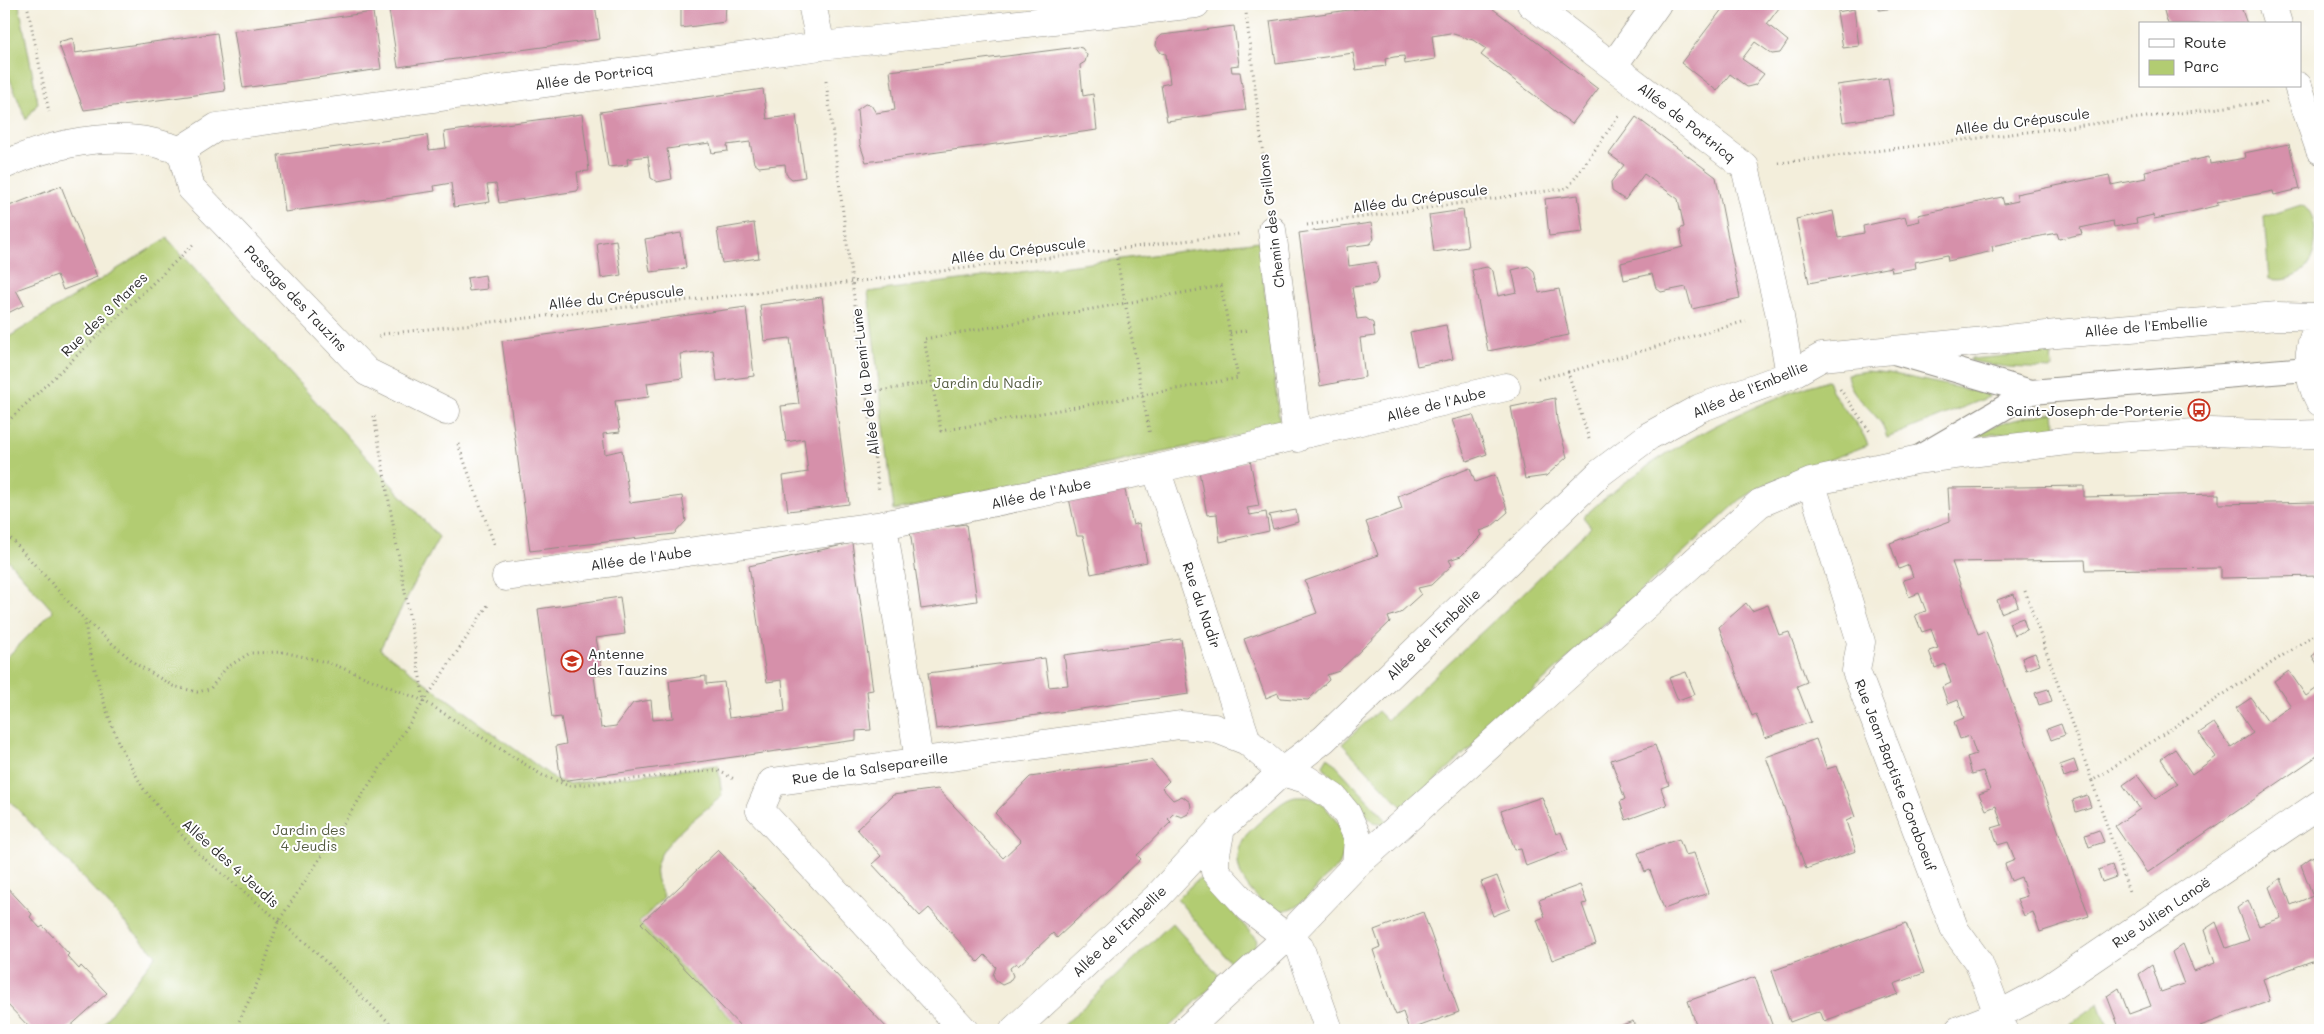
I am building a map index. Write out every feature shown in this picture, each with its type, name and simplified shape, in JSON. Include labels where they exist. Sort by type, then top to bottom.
[{"type":"street","points":[[812,4],[821,46]]},
{"type":"street","name":"Allée de Portricq","points":[[181,150],[217,127],[821,46],[1196,4]]},
{"type":"street","name":"Allée de Portricq","points":[[1531,4],[1745,167],[1779,311],[1790,375]]},
{"type":"street","points":[[1613,66],[1657,4]]},
{"type":"street","points":[[2272,4],[2277,22]]},
{"type":"street","points":[[2308,106],[2320,150]]},
{"type":"street","points":[[4,164],[56,147],[96,140],[140,140],[181,150]]},
{"type":"street","name":"Passage des Tauzins","points":[[181,150],[191,188],[360,364],[446,411]]},
{"type":"street","name":"Chemin des Grillons","points":[[1272,230],[1297,438]]},
{"type":"street","name":"Allée de l'Embellie","points":[[1014,1030],[1158,896],[1221,828],[1282,772],[1324,738],[1600,473],[1650,436],[1700,408],[1790,375],[1822,357],[2278,316],[2320,317]]},
{"type":"street","points":[[2320,322],[2314,333],[2310,351],[2314,368],[2313,389],[2320,402]]},
{"type":"street","name":"Allée de l'Aube","points":[[506,577],[883,525],[1156,470],[1506,387]]},
{"type":"street","points":[[1186,1030],[1286,938],[1356,865],[1760,503],[1811,482],[1914,460],[2066,441],[2212,432],[2285,435],[2320,434]]},
{"type":"street","name":"Rue du Nadir","points":[[1156,470],[1247,741]]},
{"type":"street","name":"Rue Jean-Baptiste Coraboeuf","points":[[1811,482],[1861,642],[1856,671],[1955,930],[1979,964],[2001,1023]]},
{"type":"street","points":[[883,525],[918,761]]},
{"type":"street","name":"Rue de la Salsepareille","points":[[767,795],[772,782],[1180,725],[1214,728],[1247,741],[1282,772]]},
{"type":"street","points":[[1282,772],[1306,779],[1332,797],[1347,814],[1358,838],[1356,865]]},
{"type":"street","points":[[767,795],[760,810],[964,1030]]},
{"type":"street","name":"Rue Julien Lanoë","points":[[1959,1030],[2001,1023],[2049,988],[2320,804]]},
{"type":"street","points":[[1221,828],[1215,859],[1215,871],[1249,908],[1300,948],[1329,1030]]},
{"type":"lane","points":[[1884,350],[2031,392],[2314,368]]},
{"type":"lane","points":[[1914,460],[2031,392]]},
{"type":"path","points":[[27,4],[56,147]]},
{"type":"path","name":"Chemin des Grillons","points":[[1245,4],[1272,230]]},
{"type":"path","name":"Allée de la Demi-Lune","points":[[821,46],[883,525]]},
{"type":"path","name":"Allée du Crépuscule","points":[[360,364],[383,334],[853,282],[1272,230],[1568,188],[1640,86]]},
{"type":"path","name":"Allée du Crépuscule","points":[[1745,167],[2308,106]]},
{"type":"path","name":"Rue des 3 Mares","points":[[4,425],[220,219]]},
{"type":"path","points":[[1115,249],[1156,470]]},
{"type":"path","points":[[1221,286],[1238,378],[941,431],[924,339],[1125,303],[1221,286]]},
{"type":"path","points":[[1506,387],[1568,372],[1779,311]]},
{"type":"path","points":[[1822,357],[1835,384],[1879,444],[1888,467]]},
{"type":"path","points":[[360,364],[424,701]]},
{"type":"path","points":[[1568,372],[1600,473]]},
{"type":"path","points":[[866,393],[932,382]]},
{"type":"path","points":[[235,1030],[261,975],[278,922],[506,577],[446,411]]},
{"type":"path","points":[[4,531],[85,620],[136,664],[173,686],[197,692],[210,688],[226,668],[250,653],[283,652],[330,663],[424,701],[527,766],[569,786],[717,770],[767,795]]},
{"type":"path","points":[[2025,591],[2092,782],[2140,927]]},
{"type":"path","name":"Allée des 4 Jeudis","points":[[85,620],[88,644],[105,706],[118,742],[143,788],[201,856],[278,922],[307,944],[397,1030]]},
{"type":"path","points":[[2092,782],[2320,631]]},
{"type":"green space","points":[[4,4],[19,4],[38,103],[26,120],[4,64]]},
{"type":"green space","points":[[2301,205],[2308,211],[2313,222],[2315,235],[2314,249],[2309,262],[2300,273],[2287,279],[2269,279],[2264,217]]},
{"type":"green space","name":"Jardin des 4 Jeudis","points":[[167,238],[439,537],[380,649],[555,779],[568,784],[718,765],[722,796],[683,828],[659,857],[656,875],[664,897],[639,923],[742,1030],[98,1030],[156,955],[4,795],[4,660],[53,611],[4,556],[4,340]]},
{"type":"green space","name":"Jardin du Nadir","points":[[1259,241],[1280,427],[894,510],[868,292]]},
{"type":"green space","points":[[2051,352],[2052,369],[2007,367],[1970,361],[1970,359]]},
{"type":"green space","points":[[1867,371],[1889,373],[1988,394],[1989,397],[1887,438],[1881,423],[1852,388],[1847,374]]},
{"type":"green space","points":[[1828,380],[1831,389],[1859,428],[1868,445],[1766,484],[1740,500],[1404,809],[1342,744],[1378,711],[1387,720],[1511,605],[1591,527],[1583,517],[1639,472],[1698,435],[1729,419],[1761,404]]},
{"type":"green space","points":[[2054,413],[2056,429],[1971,436],[1991,427],[2012,421]]},
{"type":"green space","points":[[1328,757],[1389,823],[1378,824],[1373,822],[1325,769],[1323,765]]},
{"type":"green space","points":[[1295,797],[1314,799],[1329,812],[1339,826],[1344,843],[1344,851],[1339,864],[1306,899],[1291,909],[1275,910],[1259,899],[1246,884],[1239,868],[1239,850],[1243,840],[1250,831],[1278,806],[1286,800]]},
{"type":"green space","points":[[1198,879],[1203,879],[1208,884],[1257,940],[1254,950],[1235,968],[1177,899]]},
{"type":"green space","points":[[1172,923],[1221,978],[1166,1030],[1059,1030]]},
{"type":"green space","points":[[2099,1003],[2109,1030],[2062,1030]]},
{"type":"building","points":[[433,4],[595,4],[600,39],[398,67],[389,10]]},
{"type":"building","points":[[681,4],[726,4],[725,22],[681,28]]},
{"type":"building","points":[[1392,4],[1488,5],[1598,89],[1572,124],[1481,55],[1486,49],[1473,40],[1450,33],[1432,36],[1435,59],[1405,64],[1404,56],[1394,57],[1385,59],[1386,66],[1356,70],[1353,53],[1276,64],[1270,21]]},
{"type":"building","points":[[1726,4],[1782,4],[1767,24],[1788,41],[1780,53],[1772,54],[1755,42],[1742,59],[1764,74],[1755,85],[1747,87],[1730,74],[1717,91],[1681,63]]},
{"type":"building","points":[[1878,4],[1918,4],[1919,5],[1879,10]]},
{"type":"building","points":[[2174,4],[2240,4],[2246,22],[2167,22],[2164,11],[2166,6]]},
{"type":"building","points":[[1854,9],[1859,46],[1843,48],[1837,12]]},
{"type":"building","points":[[373,12],[381,69],[243,88],[234,31]]},
{"type":"building","points":[[1234,26],[1239,65],[1231,66],[1232,72],[1240,72],[1246,110],[1167,121],[1161,85],[1170,83],[1166,54],[1161,53],[1156,46],[1157,39],[1162,35]]},
{"type":"building","points":[[217,33],[225,91],[84,110],[58,42],[73,38],[75,53]]},
{"type":"building","points":[[1077,47],[1082,48],[1087,55],[1085,62],[1080,65],[1083,96],[1093,94],[1097,130],[866,162],[860,144],[857,110],[865,104],[871,105],[876,113],[895,110],[890,71]]},
{"type":"building","points":[[1888,78],[1894,115],[1843,122],[1837,85]]},
{"type":"building","points":[[763,89],[767,119],[796,115],[805,177],[792,179],[786,174],[785,164],[759,167],[754,163],[750,142],[727,145],[728,151],[712,153],[710,143],[667,149],[672,179],[657,182],[651,178],[648,156],[627,159],[628,165],[608,167],[600,112]]},
{"type":"building","points":[[582,114],[589,171],[577,172],[579,188],[577,191],[499,203],[496,184],[487,185],[490,202],[454,207],[451,183],[434,186],[435,191],[285,212],[278,155],[427,135],[429,150],[446,148],[444,132]]},
{"type":"building","points":[[1636,117],[1716,177],[1740,298],[1692,309],[1686,287],[1661,292],[1656,288],[1652,274],[1624,280],[1621,263],[1683,247],[1680,229],[1684,227],[1678,199],[1644,174],[1625,200],[1612,191],[1611,182],[1624,165],[1609,154]]},
{"type":"building","points":[[2289,144],[2300,189],[2274,195],[2273,191],[2217,202],[2219,205],[2154,219],[2153,215],[2136,219],[2137,223],[2114,227],[2113,221],[2080,228],[2082,234],[2059,239],[2057,233],[2025,239],[1992,246],[1993,251],[1948,261],[1947,255],[1915,262],[1916,268],[1892,272],[1891,267],[1809,283],[1796,219],[1833,211],[1838,238],[1864,233],[1863,226],[1905,217],[1907,224],[1920,221],[1918,215],[2002,197],[2004,204],[2018,201],[2016,194],[2109,175],[2111,185],[2146,178],[2145,171],[2209,157],[2210,164],[2245,158],[2244,153]]},
{"type":"building","points":[[61,186],[97,277],[63,290],[57,275],[16,290],[24,305],[6,314],[4,309],[4,208]]},
{"type":"building","points":[[1578,195],[1583,232],[1549,236],[1545,199]]},
{"type":"building","points":[[1463,210],[1468,247],[1434,252],[1429,215]]},
{"type":"building","points":[[754,223],[759,258],[722,263],[717,229]]},
{"type":"building","points":[[1371,223],[1374,239],[1370,244],[1347,247],[1349,266],[1376,262],[1379,278],[1375,284],[1352,287],[1357,319],[1366,318],[1373,323],[1375,336],[1360,338],[1365,377],[1320,386],[1299,233]]},
{"type":"building","points":[[681,233],[686,268],[650,272],[645,239]]},
{"type":"building","points":[[616,240],[621,275],[601,278],[597,243]]},
{"type":"building","points":[[1528,266],[1534,271],[1539,293],[1559,289],[1569,335],[1488,351],[1472,270],[1487,267],[1493,271],[1498,296],[1517,292],[1512,270]]},
{"type":"building","points":[[485,275],[487,289],[469,291],[467,278]]},
{"type":"building","points":[[822,297],[849,504],[788,511],[783,476],[808,472],[804,439],[786,442],[781,406],[799,404],[790,338],[764,341],[760,305]]},
{"type":"building","points":[[746,307],[754,376],[717,381],[713,350],[680,354],[683,378],[647,383],[649,397],[615,401],[620,432],[603,434],[605,454],[622,450],[630,503],[682,496],[686,521],[674,534],[530,551],[502,341]]},
{"type":"building","points":[[1446,325],[1453,359],[1417,366],[1410,332]]},
{"type":"building","points":[[1555,398],[1557,420],[1567,457],[1546,476],[1525,479],[1511,407]]},
{"type":"building","points":[[1473,415],[1487,454],[1467,461],[1452,420]]},
{"type":"building","points":[[1250,460],[1259,506],[1247,508],[1250,515],[1266,512],[1269,531],[1220,542],[1217,514],[1207,515],[1199,471]]},
{"type":"building","points":[[1470,468],[1475,482],[1495,475],[1508,512],[1491,527],[1480,531],[1482,535],[1461,556],[1449,560],[1452,565],[1431,585],[1418,588],[1421,594],[1400,613],[1388,617],[1390,622],[1339,671],[1327,675],[1329,680],[1308,700],[1280,698],[1278,693],[1266,698],[1244,639],[1317,613],[1305,581],[1378,555],[1366,522],[1402,509],[1398,496]]},
{"type":"building","points":[[1124,486],[1133,525],[1139,523],[1147,562],[1091,574],[1083,536],[1077,536],[1069,498]]},
{"type":"building","points":[[2084,486],[2084,497],[2219,494],[2219,504],[2320,502],[2320,576],[2221,578],[2221,568],[2086,570],[2085,560],[1952,562],[1978,634],[1986,631],[2089,916],[2040,932],[2033,912],[2024,916],[2017,899],[2027,896],[2021,877],[2011,881],[2005,864],[2015,860],[2008,842],[1998,845],[1992,828],[2002,825],[1996,806],[1986,810],[1979,794],[1990,790],[1983,771],[1972,774],[1967,757],[1976,754],[1970,736],[1960,739],[1954,722],[1964,718],[1958,700],[1948,704],[1942,687],[1951,683],[1945,664],[1935,668],[1929,651],[1938,648],[1931,629],[1922,632],[1915,615],[1926,611],[1919,593],[1909,597],[1903,580],[1913,577],[1909,565],[1899,569],[1890,543],[1950,521],[1948,488]]},
{"type":"building","points":[[1296,510],[1298,522],[1273,529],[1269,515]]},
{"type":"building","points":[[966,524],[977,601],[921,609],[910,531]]},
{"type":"building","points":[[852,543],[873,690],[867,691],[871,730],[856,731],[856,740],[561,781],[556,746],[566,744],[561,717],[552,718],[538,609],[620,597],[625,634],[596,638],[603,674],[594,676],[601,728],[616,726],[633,703],[651,700],[653,720],[673,718],[669,681],[706,676],[706,684],[724,682],[729,718],[785,711],[782,680],[767,682],[749,566]]},
{"type":"building","points":[[2014,594],[2018,606],[2001,613],[1997,600]]},
{"type":"building","points":[[1746,603],[1752,611],[1768,605],[1779,635],[1789,632],[1807,682],[1797,686],[1811,722],[1765,738],[1756,714],[1752,716],[1719,627]]},
{"type":"building","points":[[2023,618],[2027,630],[2014,635],[2009,623]]},
{"type":"building","points":[[1181,639],[1189,694],[936,729],[928,673],[1045,658],[1049,687],[1068,685],[1064,655]]},
{"type":"building","points":[[2320,650],[2320,668],[2312,656]]},
{"type":"building","points":[[2035,653],[2040,665],[2026,670],[2022,658]]},
{"type":"building","points":[[2289,671],[2306,696],[2320,686],[2320,754],[2147,873],[2115,826],[2140,809],[2123,785],[2137,775],[2155,799],[2178,784],[2161,759],[2175,749],[2192,774],[2216,757],[2199,733],[2214,723],[2231,748],[2253,733],[2236,708],[2251,698],[2268,722],[2291,706],[2274,681]]},
{"type":"building","points":[[1686,672],[1695,694],[1678,700],[1669,678]]},
{"type":"building","points":[[2048,689],[2052,701],[2039,705],[2035,693]]},
{"type":"building","points":[[2061,724],[2065,735],[2051,740],[2047,729]]},
{"type":"building","points":[[1816,739],[1827,769],[1837,766],[1846,791],[1855,817],[1846,821],[1856,851],[1806,869],[1766,757]]},
{"type":"building","points":[[1655,745],[1669,785],[1661,788],[1667,805],[1626,820],[1620,802],[1625,799],[1611,760]]},
{"type":"building","points":[[1151,760],[1169,781],[1162,788],[1173,800],[1182,796],[1190,802],[1191,807],[1188,814],[1182,817],[1173,814],[1168,819],[1171,822],[1137,855],[1141,859],[1057,938],[1053,933],[1018,966],[1016,963],[1010,968],[1013,976],[1009,982],[1002,985],[996,981],[993,975],[996,967],[985,955],[978,962],[929,908],[920,916],[872,864],[881,856],[857,829],[893,795],[938,789],[1003,858],[1021,841],[995,813],[1030,777]]},
{"type":"building","points":[[2074,760],[2078,772],[2064,777],[2060,765]]},
{"type":"building","points":[[2087,795],[2091,807],[2076,812],[2073,800]]},
{"type":"building","points":[[1542,797],[1556,834],[1561,832],[1568,850],[1526,866],[1521,849],[1515,850],[1501,811]]},
{"type":"building","points":[[2099,830],[2104,842],[2089,847],[2085,835]]},
{"type":"building","points":[[1679,839],[1685,855],[1694,853],[1708,893],[1664,909],[1650,870],[1645,872],[1638,853]]},
{"type":"building","points":[[718,850],[889,1030],[744,1030],[641,923]]},
{"type":"building","points":[[2313,856],[2320,875],[2320,958],[2263,979],[2270,1001],[2200,1026],[2201,1030],[2120,1030],[2107,996],[2119,988],[2129,1014],[2151,1006],[2139,974],[2152,965],[2161,992],[2184,984],[2172,952],[2183,944],[2194,971],[2215,963],[2204,930],[2216,922],[2226,948],[2249,940],[2237,908],[2248,900],[2259,926],[2281,918],[2269,887],[2281,878],[2291,905],[2313,896],[2301,865]]},
{"type":"building","points":[[2112,865],[2116,877],[2102,882],[2098,870]]},
{"type":"building","points":[[1497,876],[1510,909],[1493,916],[1481,882]]},
{"type":"building","points":[[4,884],[32,914],[30,917],[40,928],[43,926],[69,954],[67,956],[79,969],[81,966],[107,993],[66,1030],[32,1030],[4,1001]]},
{"type":"building","points":[[1580,885],[1587,903],[1582,904],[1596,944],[1552,960],[1537,920],[1545,917],[1539,900]]},
{"type":"building","points":[[1423,912],[1459,1012],[1409,1030],[1403,1012],[1396,1015],[1390,1001],[1373,950],[1380,947],[1374,930]]},
{"type":"building","points":[[1906,923],[1924,973],[1894,984],[1898,994],[1824,1021],[1820,1011],[1790,1022],[1772,971]]},
{"type":"building","points":[[1755,977],[1774,1030],[1698,1030],[1688,1001]]},
{"type":"building","points":[[1633,1021],[1636,1030],[1608,1030]]},
{"type":"place","name":"Saint-Joseph-de-Porterie","points":[[2199,410]]},
{"type":"place","name":"Antenne des Tauzins","points":[[572,661]]}]
